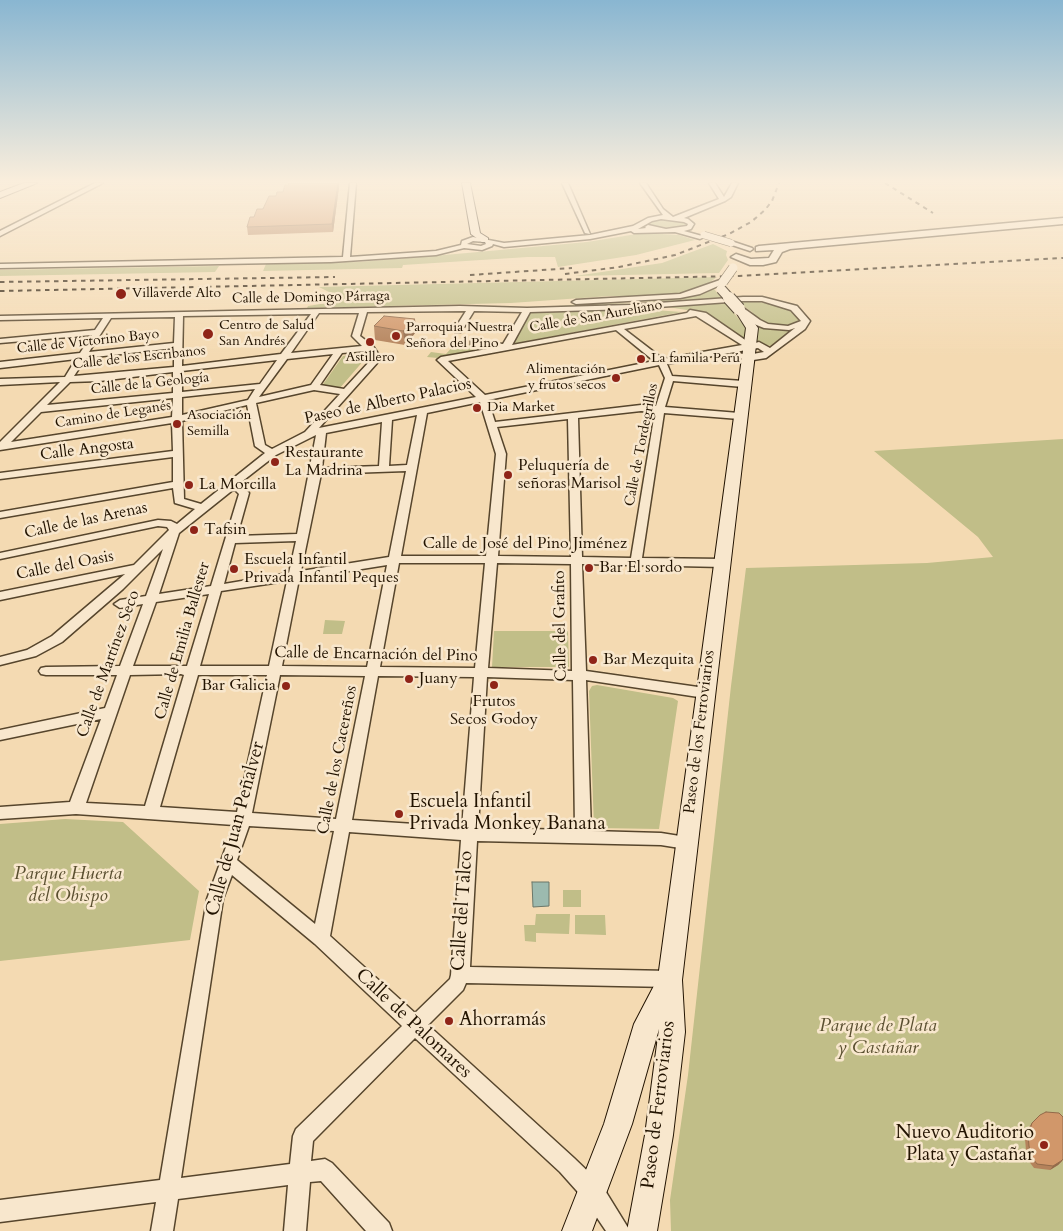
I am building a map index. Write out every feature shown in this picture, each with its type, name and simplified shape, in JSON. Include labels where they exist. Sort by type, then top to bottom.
[{"type":"main road","points":[[722,286],[752,328],[748,350]]},
{"type":"main road","name":"Paseo de los Ferroviarios","points":[[577,1231],[618,1124],[647,1024],[670,979],[748,350]]},
{"type":"main road","name":"Paseo de Ferroviarios","points":[[642,1231],[659,1135],[672,1032],[670,979]]},
{"type":"street","points":[[346,259],[348,240]]},
{"type":"street","points":[[0,266],[346,259],[436,252],[463,240]]},
{"type":"street","points":[[467,240],[504,245],[554,240]]},
{"type":"street","points":[[485,243],[552,240]]},
{"type":"street","points":[[716,240],[774,255]]},
{"type":"street","points":[[737,255],[754,249],[857,240]]},
{"type":"street","points":[[728,244],[737,255],[750,262]]},
{"type":"street","points":[[733,268],[750,262],[772,260],[779,250],[788,247]]},
{"type":"street","points":[[722,286],[737,261],[737,255]]},
{"type":"street","name":"Calle de Domingo Párraga","points":[[4,318],[472,308],[680,296],[722,286]]},
{"type":"street","points":[[698,303],[762,299],[794,308],[806,321]]},
{"type":"street","name":"Calle de Domingo Párraga","points":[[574,302],[698,303]]},
{"type":"street","name":"Calle de Domingo Párraga","points":[[472,308],[527,310],[630,308],[698,303]]},
{"type":"street","points":[[458,330],[472,308]]},
{"type":"street","points":[[630,308],[672,309],[698,313],[748,350],[763,356],[802,327],[806,321]]},
{"type":"street","points":[[308,434],[374,362],[376,355],[356,336],[364,310]]},
{"type":"street","points":[[474,344],[506,347],[527,310]]},
{"type":"street","points":[[739,310],[767,326],[789,328],[806,321]]},
{"type":"street","points":[[272,453],[260,446],[251,402],[317,312]]},
{"type":"street","name":"Calle de San Aureliano","points":[[483,398],[441,360],[698,313]]},
{"type":"street","points":[[179,314],[177,368],[179,501],[203,508]]},
{"type":"street","points":[[0,447],[68,379],[108,316]]},
{"type":"street","points":[[0,325],[4,318]]},
{"type":"street","name":"Calle de Tordegrillos","points":[[617,327],[662,363],[669,378],[660,410],[636,561]]},
{"type":"street","points":[[0,340],[98,332]]},
{"type":"street","name":"Calle de Victorino Bayo","points":[[0,365],[178,345]]},
{"type":"street","name":"Calle de los Escribanos","points":[[0,382],[100,378],[370,348]]},
{"type":"street","name":"Paseo de Alberto Palacios","points":[[0,661],[31,653],[47,646],[119,586],[175,531],[203,508],[272,453],[308,434],[706,354],[748,350]]},
{"type":"street","points":[[314,387],[339,352]]},
{"type":"street","points":[[669,378],[744,384]]},
{"type":"street","name":"Calle de la Geología","points":[[40,409],[263,386]]},
{"type":"street","name":"Camino de Leganés","points":[[0,447],[177,419],[314,387],[347,392]]},
{"type":"street","name":"Calle del Talco","points":[[295,1231],[303,1136],[457,984],[460,975],[480,673],[501,454],[483,398]]},
{"type":"street","points":[[492,425],[641,408],[740,416]]},
{"type":"street","name":"Calle de los Cacereños","points":[[321,940],[423,410]]},
{"type":"street","name":"Calle del Grafito","points":[[573,416],[583,836]]},
{"type":"street","points":[[384,469],[387,417]]},
{"type":"street","name":"Calle de Juan Peñalver","points":[[162,1231],[215,899],[242,820],[303,537],[322,430]]},
{"type":"street","name":"Calle Angosta","points":[[0,476],[177,453]]},
{"type":"street","points":[[316,471],[412,468]]},
{"type":"street","points":[[0,515],[178,484]]},
{"type":"street","name":"Calle de Emilia Ballester","points":[[151,812],[244,493],[234,484]]},
{"type":"street","name":"Calle de las Arenas","points":[[0,556],[158,523],[171,524],[175,531]]},
{"type":"street","name":"Calle de Martínez Seco","points":[[76,808],[152,600],[175,531]]},
{"type":"street","points":[[230,540],[303,537]]},
{"type":"street","name":"Calle de José del Pino Jiménez","points":[[120,604],[394,560],[490,559],[723,563]]},
{"type":"street","name":"Calle del Oasis","points":[[0,596],[136,568]]},
{"type":"street","name":"Calle de Encarnación del Pino","points":[[46,671],[193,670],[579,676],[705,692]]},
{"type":"street","points":[[0,736],[110,712]]},
{"type":"street","points":[[0,813],[76,808],[469,834],[661,839],[686,843]]},
{"type":"street","name":"Calle de Palomares","points":[[228,862],[321,940],[567,1165],[593,1192]]},
{"type":"street","points":[[460,975],[670,979]]},
{"type":"street","points":[[0,1211],[325,1170],[381,1231]]},
{"type":"street","points":[[593,1192],[619,1231]]},
{"type":"green space","points":[[693,240],[636,255],[558,267],[555,257],[528,257],[403,265],[402,268],[263,271],[266,264],[358,262],[587,242]]},
{"type":"green space","points":[[713,244],[727,251],[728,260],[719,273],[575,276],[662,263]]},
{"type":"green space","points":[[219,266],[215,272],[0,276],[0,270]]},
{"type":"green space","points":[[717,277],[706,285],[689,292],[666,296],[610,296],[511,303],[307,308],[308,306],[327,303],[329,292],[319,287]]},
{"type":"green space","points":[[714,289],[722,298],[668,302],[600,301],[688,296]]},
{"type":"green space","points":[[736,301],[753,301],[777,305],[792,312],[798,317],[798,322],[783,326],[773,326],[758,320],[752,312]]},
{"type":"green space","points":[[725,302],[747,329],[743,341],[699,312],[668,307]]},
{"type":"green space","points":[[599,303],[651,304],[672,304],[543,307]]},
{"type":"green space","points":[[641,309],[682,312],[512,344],[531,311]]},
{"type":"green space","points":[[756,324],[772,329],[795,328],[770,346],[756,342]]},
{"type":"green space","points":[[454,345],[495,347],[438,358],[427,357],[431,352],[446,354]]},
{"type":"green space","points":[[359,353],[365,355],[365,359],[339,389],[321,387],[343,356]]},
{"type":"green space","name":"Parque de Plata y Castañar","points":[[1063,439],[1063,1231],[671,1231],[670,1200],[688,1075],[746,568],[927,563],[993,557],[978,537],[874,451]]},
{"type":"green space","points":[[325,620],[345,621],[342,634],[323,634]]},
{"type":"green space","points":[[494,631],[568,631],[569,667],[492,667]]},
{"type":"green space","points":[[597,685],[673,698],[678,701],[659,829],[594,827],[589,691],[592,686]]},
{"type":"green space","name":"Parque Huerta del Obispo","points":[[65,819],[123,822],[199,891],[190,940],[0,961],[0,824]]},
{"type":"green space","points":[[563,890],[581,890],[581,907],[563,907]]},
{"type":"green space","points":[[536,914],[570,914],[569,934],[536,933],[536,942],[525,941],[524,925],[535,925]]},
{"type":"green space","points":[[575,915],[605,915],[606,935],[575,934]]},
{"type":"water","points":[[532,882],[549,882],[549,906],[533,907]]},
{"type":"building","points":[[384,316],[415,319],[403,331],[374,326]]},
{"type":"building","name":"Nuevo Auditorio Plata y Castañar","points":[[1046,1112],[1059,1113],[1063,1117],[1063,1159],[1053,1166],[1037,1164],[1031,1156],[1029,1146],[1028,1135],[1032,1123]]},
{"type":"railway","points":[[565,274],[619,267],[675,255],[712,240]]},
{"type":"railway","points":[[0,291],[739,276],[1063,258]]},
{"type":"railway","points":[[470,275],[572,268]]},
{"type":"railway","points":[[0,282],[335,277]]},
{"type":"place","name":"Villaverde Alto","points":[[121,294]]},
{"type":"place","name":"Centro de Salud San Andrés","points":[[208,334]]},
{"type":"place","name":"Parroquia Nuestra Señora del Pino","points":[[396,336]]},
{"type":"place","name":"Astillero","points":[[370,342]]},
{"type":"place","name":"La familia Perú","points":[[641,359]]},
{"type":"place","name":"Alimentación y frutos secos","points":[[616,378]]},
{"type":"place","name":"Dia Market","points":[[477,408]]},
{"type":"place","name":"Asociación Semilla","points":[[177,424]]},
{"type":"place","name":"Restaurante La Madrina","points":[[275,462]]},
{"type":"place","name":"Peluquería de señoras Marisol","points":[[508,475]]},
{"type":"place","name":"La Morcilla","points":[[189,485]]},
{"type":"place","name":"Tafsin","points":[[194,530]]},
{"type":"place","name":"Bar El sordo","points":[[589,568]]},
{"type":"place","name":"Escuela Infantil Privada Infantil Peques","points":[[234,569]]},
{"type":"place","name":"Bar Mezquita","points":[[593,660]]},
{"type":"place","name":"Juany","points":[[409,679]]},
{"type":"place","name":"Frutos Secos Godoy","points":[[494,685]]},
{"type":"place","name":"Bar Galicia","points":[[286,686]]},
{"type":"place","name":"Escuela Infantil Privada Monkey Banana","points":[[399,814]]},
{"type":"place","name":"Ahorramás","points":[[449,1021]]},
{"type":"place","name":"Nuevo Auditorio Plata y Castañar","points":[[1044,1145]]}]
